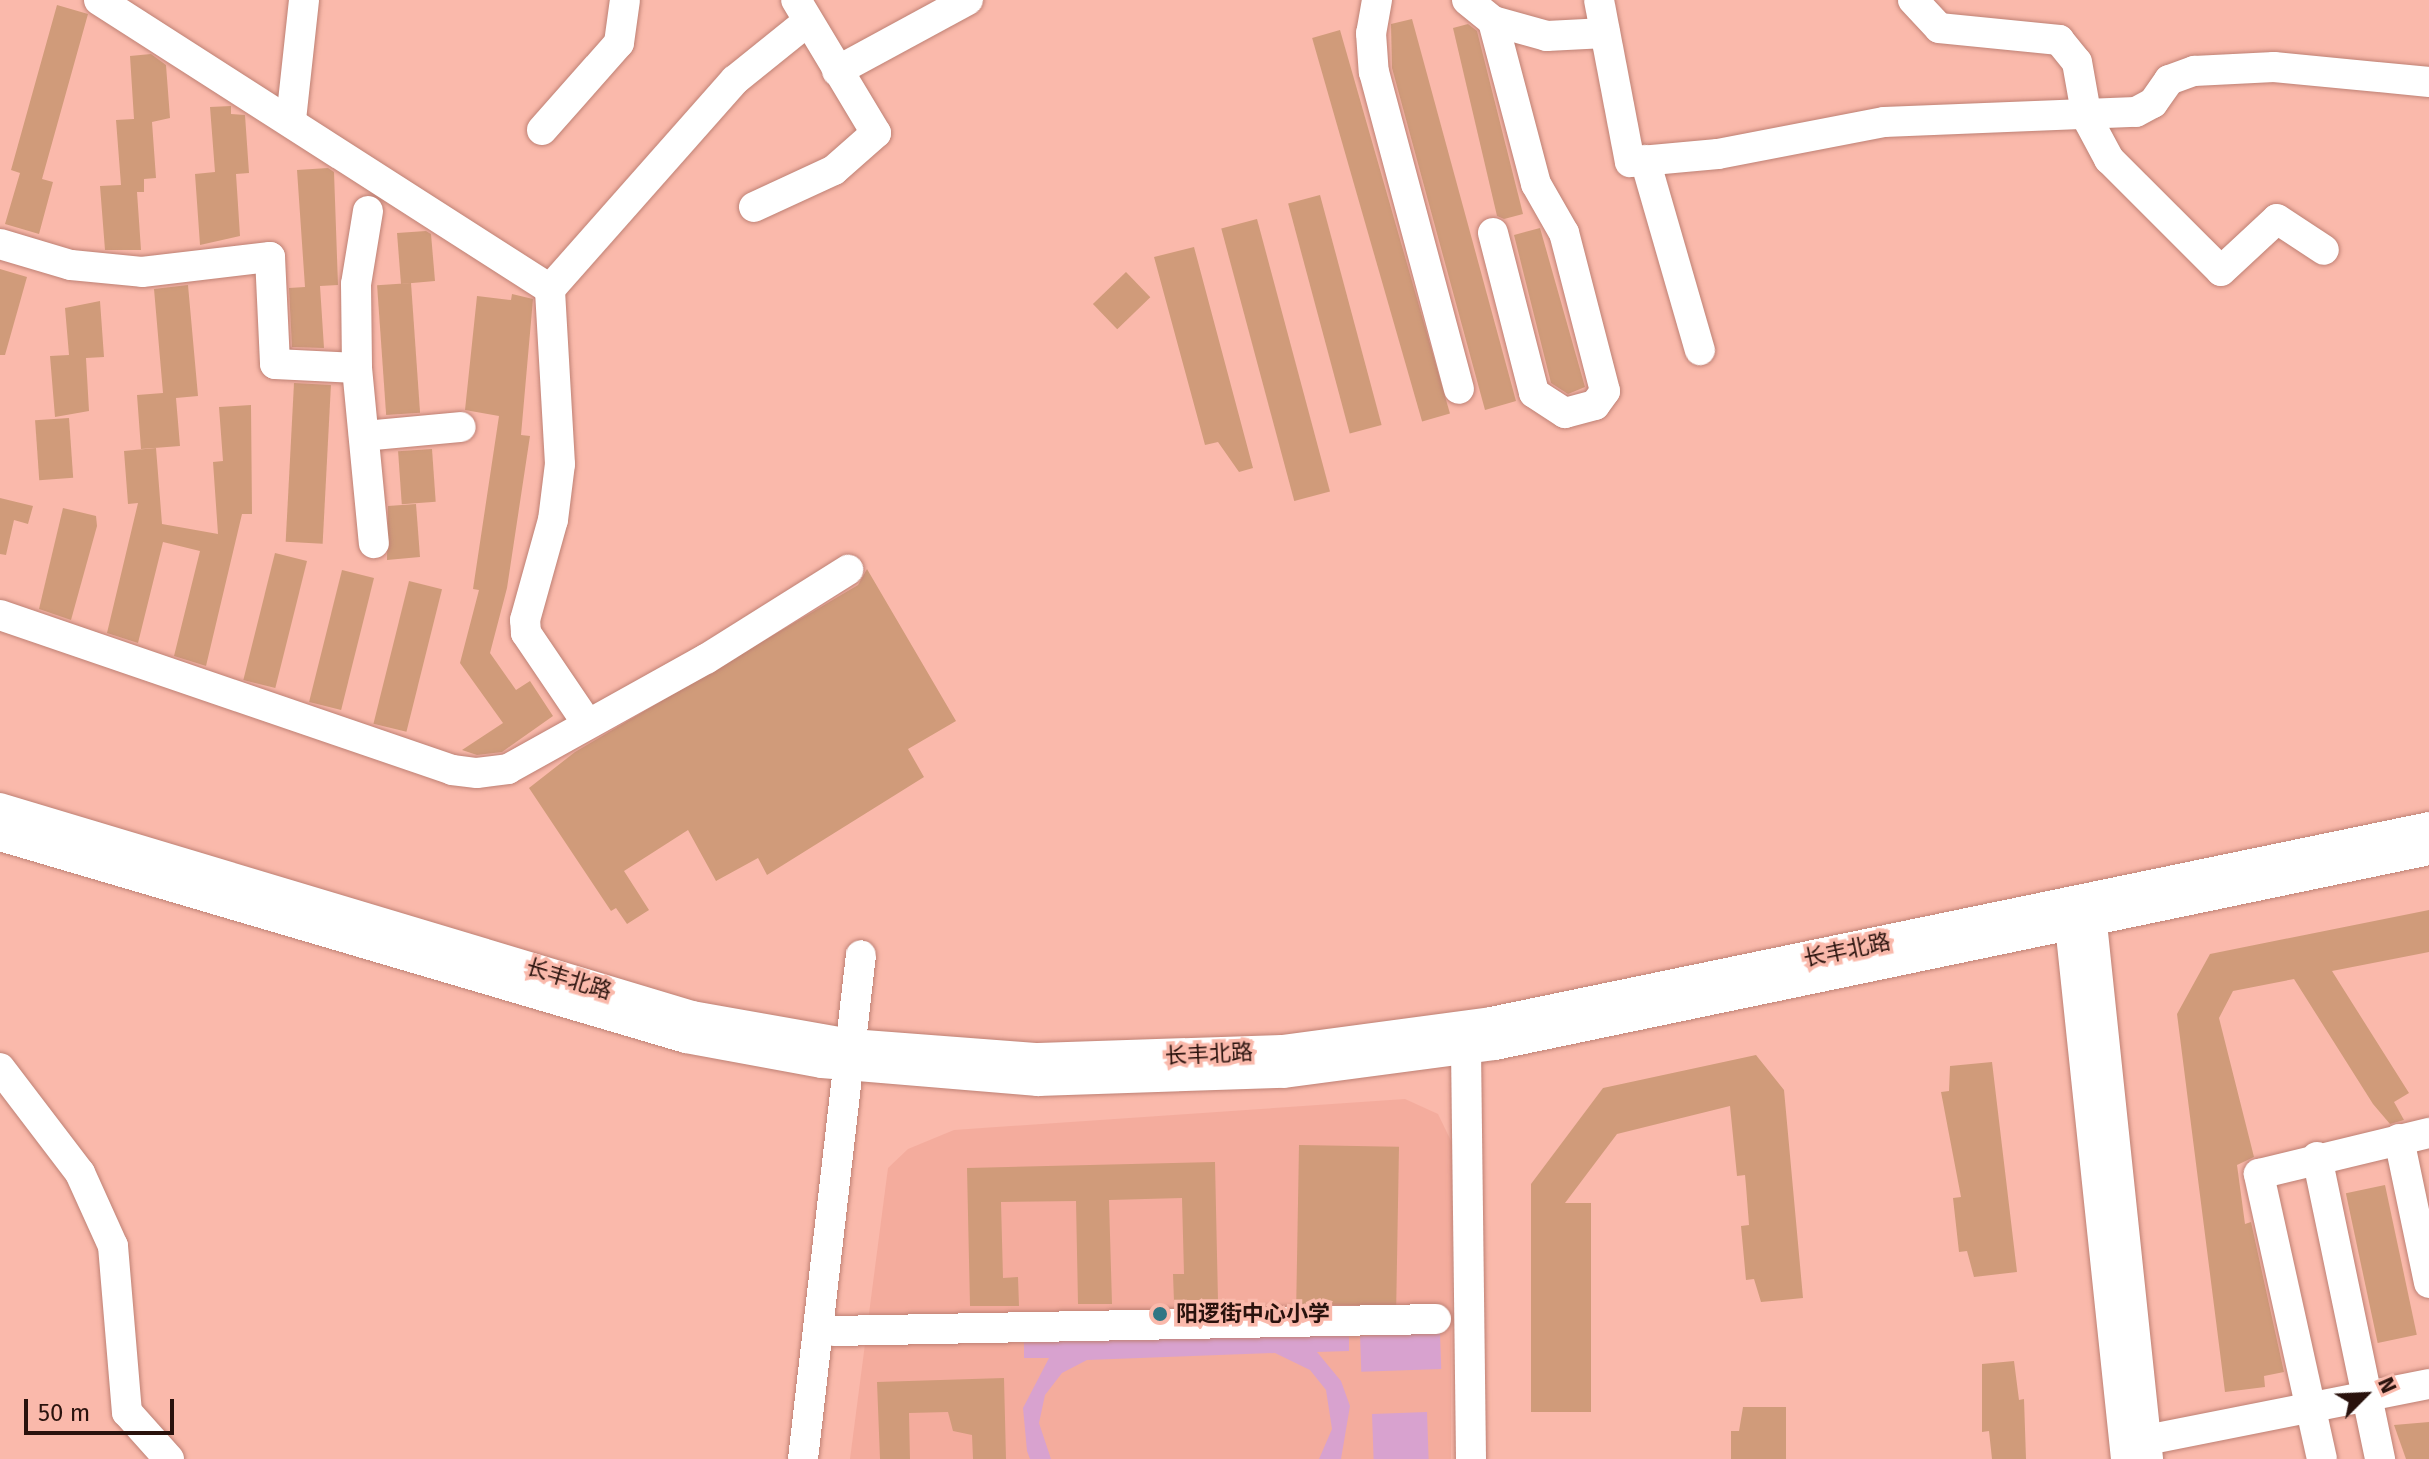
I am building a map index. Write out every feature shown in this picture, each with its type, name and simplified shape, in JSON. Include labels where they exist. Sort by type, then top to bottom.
[{"type":"street","points":[[99,0],[291,120],[550,289]]},
{"type":"street","points":[[291,120],[304,0]]},
{"type":"street","points":[[542,130],[619,43],[625,0]]},
{"type":"street","points":[[837,71],[968,0]]},
{"type":"street","points":[[1377,0],[1371,33],[1374,72],[1459,389]]},
{"type":"street","points":[[1467,0],[1493,21],[1547,36],[1605,33]]},
{"type":"street","points":[[1599,0],[1630,162],[1718,154],[1884,122],[2087,118],[2144,108],[2169,80],[2194,71],[2274,67],[2429,82]]},
{"type":"street","points":[[1913,0],[1926,22],[1939,28],[2059,40],[2077,62],[2087,118],[2109,159],[2221,271],[2277,219],[2324,250]]},
{"type":"street","points":[[587,723],[526,633],[525,620],[553,520],[560,464],[550,289],[726,90],[801,11],[876,133],[834,170],[754,207]]},
{"type":"street","points":[[1493,21],[1536,184],[1564,233],[1605,391],[1602,401],[1565,413],[1534,393],[1493,233]]},
{"type":"street","points":[[1645,160],[1700,350]]},
{"type":"street","points":[[368,211],[356,284],[357,368],[374,543]]},
{"type":"street","points":[[0,244],[71,265],[142,272],[270,257],[275,364],[357,368]]},
{"type":"street","points":[[364,436],[461,427]]},
{"type":"street","points":[[0,615],[464,773],[508,769],[848,570]]},
{"type":"street","name":"长丰北路","points":[[0,808],[692,1016],[857,1056],[1120,1058],[1352,1043],[2429,850]]},
{"type":"street","name":"长丰北路","points":[[0,836],[686,1038],[857,1056],[1023,1080],[1134,1081],[1284,1073],[1466,1049],[2080,913],[2429,827]]},
{"type":"street","points":[[2080,913],[2140,1453],[2311,1407],[2429,1384]]},
{"type":"street","points":[[819,1459],[868,956]]},
{"type":"street","points":[[1466,1049],[1471,1459]]},
{"type":"street","points":[[803,1459],[857,1056]]},
{"type":"street","points":[[0,1068],[80,1173],[113,1246],[127,1412],[169,1459]]},
{"type":"street","points":[[2322,1459],[2259,1174],[2317,1157],[2429,1133]]},
{"type":"street","points":[[2399,1139],[2429,1283]]},
{"type":"street","points":[[2317,1157],[2380,1459]]},
{"type":"street","points":[[833,1331],[1436,1319]]},
{"type":"shaded area","name":"阳逻街中心小学","points":[[1405,1099],[1438,1114],[1452,1143],[1451,1459],[850,1459],[888,1168],[908,1149],[954,1130]]},
{"type":"shaded area","points":[[1440,1333],[1441,1369],[1361,1372],[1360,1336]]},
{"type":"shaded area","points":[[1349,1334],[1349,1351],[1317,1352],[1341,1381],[1350,1406],[1341,1459],[1319,1459],[1332,1429],[1326,1390],[1310,1370],[1275,1353],[1087,1360],[1062,1373],[1045,1395],[1039,1423],[1051,1459],[1030,1459],[1023,1408],[1049,1358],[1024,1358],[1024,1341]]},
{"type":"shaded area","points":[[1427,1412],[1429,1459],[1374,1459],[1372,1414]]},
{"type":"building","points":[[57,5],[88,14],[42,179],[53,182],[39,234],[5,224],[20,173],[11,170]]},
{"type":"building","points":[[1412,19],[1516,401],[1485,410],[1392,68],[1391,24]]},
{"type":"building","points":[[1468,24],[1477,31],[1523,214],[1504,219],[1497,216],[1453,28]]},
{"type":"building","points":[[1340,30],[1450,414],[1422,422],[1312,38]]},
{"type":"building","points":[[151,54],[166,65],[170,118],[152,122],[156,178],[144,179],[144,192],[137,192],[141,250],[105,250],[100,186],[121,185],[116,120],[134,119],[130,56]]},
{"type":"building","points":[[231,106],[231,114],[245,115],[249,173],[236,174],[240,236],[200,245],[195,174],[215,172],[210,107]]},
{"type":"building","points":[[328,168],[334,172],[338,285],[320,286],[324,348],[292,347],[289,288],[305,287],[297,170]]},
{"type":"building","points":[[1320,195],[1382,425],[1350,433],[1288,204]]},
{"type":"building","points":[[1257,219],[1330,491],[1294,501],[1221,229]]},
{"type":"building","points":[[1540,228],[1585,387],[1568,394],[1551,383],[1514,235]]},
{"type":"building","points":[[426,231],[431,234],[435,281],[401,284],[397,233]]},
{"type":"building","points":[[1194,247],[1253,468],[1239,472],[1218,442],[1205,445],[1154,257]]},
{"type":"building","points":[[0,269],[27,277],[5,355],[0,355]]},
{"type":"building","points":[[1126,272],[1150,297],[1117,329],[1093,304]]},
{"type":"building","points":[[411,283],[420,413],[386,415],[377,285]]},
{"type":"building","points":[[188,285],[198,396],[176,398],[180,446],[141,449],[137,395],[163,393],[154,289]]},
{"type":"building","points":[[512,294],[533,299],[521,435],[530,436],[507,588],[490,653],[516,690],[530,681],[553,716],[502,752],[477,755],[462,750],[503,723],[460,663],[479,590],[473,589],[499,416],[465,410],[477,296],[511,300]]},
{"type":"building","points":[[100,301],[104,357],[86,358],[89,411],[55,417],[50,356],[69,355],[65,308]]},
{"type":"building","points":[[294,383],[331,385],[323,544],[286,542]]},
{"type":"building","points":[[251,405],[252,514],[242,514],[206,666],[174,656],[200,551],[163,542],[138,643],[107,633],[138,503],[128,504],[124,451],[156,448],[162,524],[218,534],[213,462],[223,461],[219,407]]},
{"type":"building","points":[[69,418],[73,478],[39,480],[35,420]]},
{"type":"building","points":[[432,449],[436,502],[402,504],[398,451]]},
{"type":"building","points":[[0,498],[33,506],[28,524],[14,520],[6,555],[0,554]]},
{"type":"building","points":[[416,504],[420,557],[387,560],[388,506]]},
{"type":"building","points":[[63,508],[96,516],[97,526],[71,620],[39,609]]},
{"type":"building","points":[[275,553],[307,561],[275,688],[243,680]]},
{"type":"building","points":[[867,569],[956,721],[908,749],[924,777],[767,875],[758,858],[716,881],[688,830],[624,871],[649,910],[627,924],[616,908],[611,911],[529,788],[575,752],[858,585]]},
{"type":"building","points":[[342,570],[374,578],[341,710],[309,702]]},
{"type":"building","points":[[409,581],[442,589],[406,732],[373,724]]},
{"type":"building","points":[[2429,910],[2429,952],[2332,971],[2409,1093],[2394,1102],[2404,1120],[2390,1124],[2373,1104],[2294,979],[2233,991],[2219,1018],[2254,1157],[2237,1165],[2245,1224],[2251,1222],[2284,1372],[2264,1376],[2265,1387],[2225,1392],[2177,1014],[2210,954]]},
{"type":"building","points":[[1756,1055],[1784,1090],[1803,1298],[1761,1302],[1754,1279],[1746,1280],[1741,1226],[1749,1225],[1745,1175],[1737,1176],[1730,1106],[1617,1134],[1565,1203],[1591,1203],[1591,1412],[1531,1412],[1531,1184],[1603,1088]]},
{"type":"building","points":[[1992,1062],[2017,1272],[1974,1277],[1967,1251],[1959,1252],[1953,1198],[1961,1197],[1941,1092],[1949,1091],[1950,1066]]},
{"type":"building","points":[[1299,1145],[1399,1147],[1396,1306],[1296,1304]]},
{"type":"building","points":[[1215,1162],[1218,1301],[1174,1302],[1173,1274],[1184,1274],[1182,1198],[1109,1200],[1112,1304],[1078,1304],[1076,1201],[1001,1202],[1003,1278],[1018,1277],[1019,1306],[970,1306],[967,1168]]},
{"type":"building","points":[[2385,1185],[2417,1335],[2378,1343],[2346,1193]]},
{"type":"building","points":[[2014,1361],[2019,1400],[2024,1399],[2026,1459],[1992,1459],[1989,1431],[1982,1432],[1982,1364]]},
{"type":"building","points":[[1004,1378],[1006,1459],[973,1459],[972,1435],[953,1431],[948,1412],[909,1413],[910,1459],[880,1459],[877,1382]]},
{"type":"building","points":[[1743,1407],[1786,1407],[1786,1459],[1731,1459],[1731,1431],[1739,1431]]},
{"type":"building","points":[[2429,1422],[2429,1459],[2406,1459],[2394,1425]]},
{"type":"place","name":"阳逻街中心小学","points":[[1160,1314]]}]
